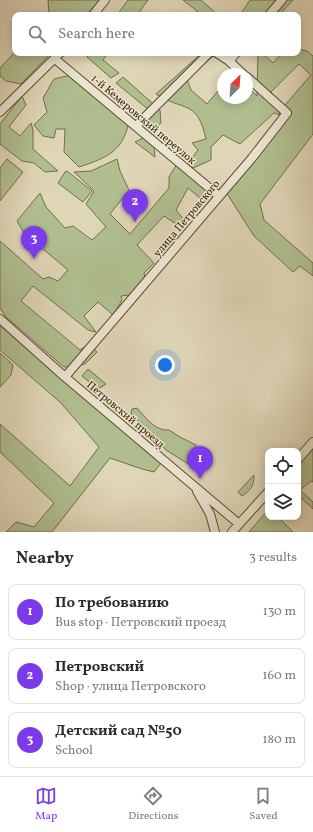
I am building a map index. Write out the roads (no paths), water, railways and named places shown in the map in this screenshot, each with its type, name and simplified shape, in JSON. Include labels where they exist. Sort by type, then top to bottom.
[{"type":"street","points":[[95,12],[104,0]]},
{"type":"street","points":[[272,12],[282,0]]},
{"type":"street","points":[[0,112],[57,56]]},
{"type":"street","name":"1-й Кемеровский переулок","points":[[57,56],[136,126],[219,196]]},
{"type":"street","points":[[136,126],[206,56]]},
{"type":"street","points":[[222,56],[237,68]]},
{"type":"street","points":[[229,61],[233,56]]},
{"type":"street","name":"улица Петровского","points":[[66,377],[287,113],[253,82]]},
{"type":"street","name":"Петровский проезд","points":[[0,319],[66,377],[240,524]]},
{"type":"street","points":[[301,456],[313,442]]},
{"type":"street","points":[[195,487],[210,514],[215,532]]},
{"type":"street","points":[[232,532],[265,495]]},
{"type":"place","name":"Петровский","points":[[135,222]]},
{"type":"place","name":"Детский сад №50","points":[[34,259]]},
{"type":"place","name":"По требованию","points":[[200,479]]}]
